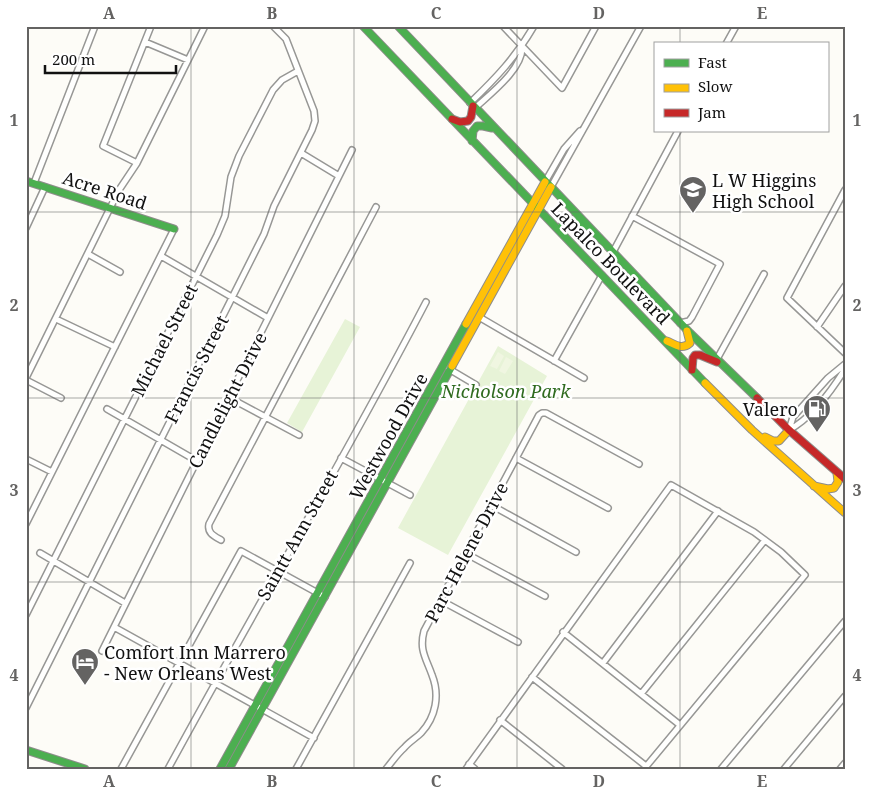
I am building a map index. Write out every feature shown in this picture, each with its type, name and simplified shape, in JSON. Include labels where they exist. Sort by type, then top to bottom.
[{"type":"main road","name":"Lapalco Boulevard","points":[[363,26],[532,205],[539,210],[692,370],[740,418],[845,513]]},
{"type":"main road","name":"Lapalco Boulevard","points":[[398,26],[687,330],[789,430],[845,479]]},
{"type":"main road","points":[[450,118],[460,122],[468,121],[472,117],[472,106]]},
{"type":"main road","points":[[472,141],[472,132],[475,127],[481,124],[494,129]]},
{"type":"main road","name":"Acre Road","points":[[30,182],[174,229]]},
{"type":"main road","name":"Westwood Drive","points":[[321,595],[388,484],[532,205],[548,184]]},
{"type":"main road","name":"Westwood Drive","points":[[229,769],[259,707],[321,595],[380,480],[479,317],[539,210],[548,184]]},
{"type":"main road","points":[[564,236],[563,222],[568,219],[590,228]]},
{"type":"main road","points":[[663,340],[685,348],[690,343],[687,330]]},
{"type":"main road","points":[[692,370],[693,358],[696,355],[719,361]]},
{"type":"main road","points":[[740,418],[772,442],[783,441],[789,430]]},
{"type":"main road","points":[[814,486],[828,489],[834,488],[838,482],[837,473]]},
{"type":"main road","name":"Westwood Drive","points":[[220,769],[259,707]]},
{"type":"main road","points":[[26,750],[85,769]]},
{"type":"street","points":[[30,182],[96,26]]},
{"type":"street","points":[[136,163],[103,146],[151,26]]},
{"type":"street","points":[[61,398],[26,379],[119,190],[136,163],[205,26]]},
{"type":"street","points":[[503,26],[562,88],[596,26]]},
{"type":"street","points":[[472,106],[513,70],[522,55],[522,46],[534,26]]},
{"type":"street","name":"Westwood Drive","points":[[548,184],[587,123],[641,26]]},
{"type":"street","points":[[727,42],[736,26]]},
{"type":"street","name":"Francis Street","points":[[26,708],[264,234],[277,199],[314,125],[315,116],[286,39],[274,28]]},
{"type":"street","points":[[145,42],[188,60]]},
{"type":"street","name":"Michael Street","points":[[26,615],[225,216],[231,177],[239,156],[273,90],[282,80],[298,71]]},
{"type":"street","points":[[613,252],[677,132]]},
{"type":"street","name":"Candlelight Drive","points":[[102,651],[352,150]]},
{"type":"street","points":[[300,153],[339,176]]},
{"type":"street","points":[[26,228],[45,187]]},
{"type":"street","points":[[845,190],[787,298],[845,353]]},
{"type":"street","points":[[221,540],[210,533],[209,524],[376,207]]},
{"type":"street","points":[[632,216],[720,264],[692,317],[689,321],[680,322]]},
{"type":"street","points":[[26,524],[174,229]]},
{"type":"street","points":[[88,254],[120,272]]},
{"type":"street","points":[[161,256],[268,318]]},
{"type":"street","points":[[719,361],[764,274]]},
{"type":"street","points":[[554,361],[602,275]]},
{"type":"street","points":[[817,328],[845,286]]},
{"type":"street","name":"Saintt Ann Street","points":[[168,769],[426,302]]},
{"type":"street","points":[[479,317],[584,378]]},
{"type":"street","points":[[56,319],[115,347]]},
{"type":"street","points":[[789,430],[793,417],[828,378],[845,364]]},
{"type":"street","points":[[447,368],[476,385]]},
{"type":"street","points":[[789,430],[799,424],[835,385],[845,369]]},
{"type":"street","points":[[228,397],[299,435]]},
{"type":"street","points":[[107,409],[197,460]]},
{"type":"street","name":"Parc Helene Drive","points":[[386,769],[402,749],[423,731],[434,712],[436,689],[431,671],[425,660],[422,639],[427,625],[542,413],[546,413],[639,464]]},
{"type":"street","points":[[341,458],[410,495]]},
{"type":"street","points":[[516,458],[608,508]]},
{"type":"street","points":[[26,459],[52,472]]},
{"type":"street","points":[[475,769],[468,766],[563,632],[671,484],[765,540],[781,552],[805,575],[645,767],[532,676]]},
{"type":"street","points":[[491,505],[576,552]]},
{"type":"street","points":[[602,663],[718,511]]},
{"type":"street","points":[[641,694],[765,540]]},
{"type":"street","points":[[121,769],[241,551],[321,595]]},
{"type":"street","points":[[40,553],[126,603]]},
{"type":"street","points":[[465,553],[546,596]]},
{"type":"street","points":[[296,769],[410,563]]},
{"type":"street","points":[[440,600],[518,642]]},
{"type":"street","points":[[721,769],[845,621]]},
{"type":"street","points":[[114,627],[314,738]]},
{"type":"street","points":[[563,632],[680,725]]},
{"type":"street","points":[[784,769],[845,696]]},
{"type":"street","points":[[500,720],[562,769]]},
{"type":"street","points":[[840,769],[845,763]]},
{"type":"green space","points":[[345,319],[360,327],[302,432],[287,423]]},
{"type":"green space","name":"Nicholson Park","points":[[498,346],[547,376],[448,555],[398,528]]},
{"type":"green space","points":[[498,352],[504,356],[497,369],[490,366]]},
{"type":"green space","points":[[506,357],[513,361],[505,374],[499,371]]},
{"type":"traffic: fast","points":[[363,26],[705,383]]},
{"type":"traffic: fast","points":[[398,26],[690,333],[757,398]]},
{"type":"traffic: fast","points":[[472,141],[473,131],[477,126],[492,128]]},
{"type":"traffic: fast","points":[[26,181],[174,229]]},
{"type":"traffic: fast","points":[[564,236],[563,222],[568,219],[586,226]]},
{"type":"traffic: fast","points":[[220,769],[466,324]]},
{"type":"traffic: fast","points":[[229,769],[452,366]]},
{"type":"traffic: fast","points":[[26,750],[85,769]]},
{"type":"traffic: slow","points":[[466,324],[545,182]]},
{"type":"traffic: slow","points":[[452,366],[551,187]]},
{"type":"traffic: slow","points":[[667,341],[679,346],[687,345],[690,343],[687,331]]},
{"type":"traffic: slow","points":[[705,383],[752,430],[845,513]]},
{"type":"traffic: slow","points":[[765,437],[773,441],[779,441],[789,430]]},
{"type":"traffic: slow","points":[[814,486],[828,489],[834,488],[838,482],[837,473]]},
{"type":"traffic: jam","points":[[452,119],[460,122],[468,121],[471,117],[473,106]]},
{"type":"traffic: jam","points":[[692,370],[695,355],[700,355],[717,362]]},
{"type":"traffic: jam","points":[[757,398],[789,430],[845,479]]},
{"type":"place","name":"L W Higgins High School","points":[[693,214]]},
{"type":"place","name":"Valero","points":[[817,433]]},
{"type":"place","name":"Comfort Inn Marrero - New Orleans West","points":[[85,686]]}]
